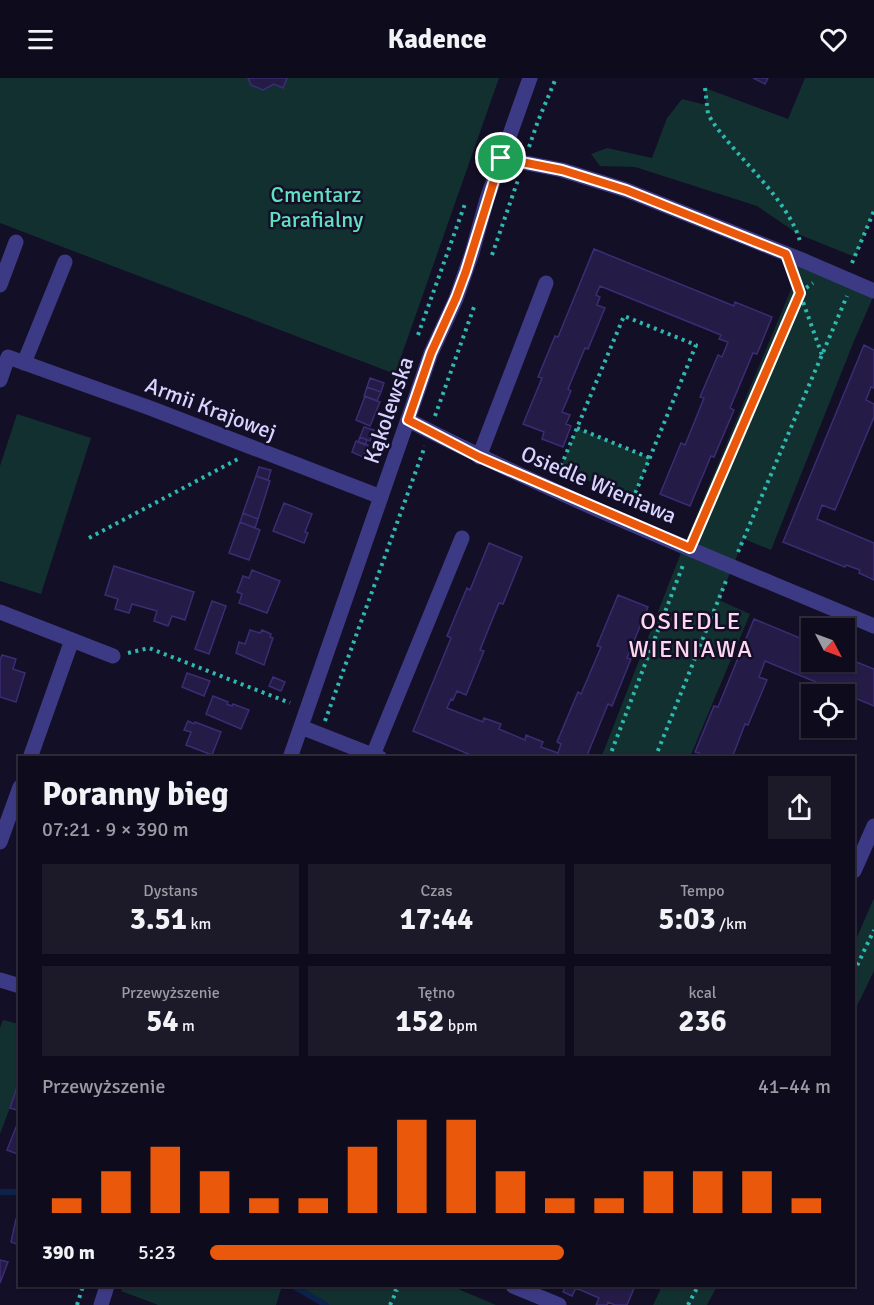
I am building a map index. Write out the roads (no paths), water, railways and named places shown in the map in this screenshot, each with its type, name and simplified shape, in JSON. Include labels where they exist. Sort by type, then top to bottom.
[{"type":"street","name":"Kąkolewska","points":[[291,756],[431,353],[466,271],[501,158],[530,78]]},
{"type":"street","points":[[501,158],[562,170],[626,190],[874,291]]},
{"type":"street","points":[[0,285],[16,242]]},
{"type":"street","points":[[24,363],[65,262]]},
{"type":"street","points":[[479,457],[546,283]]},
{"type":"street","name":"Armii Krajowej","points":[[0,380],[4,356],[150,408],[381,497]]},
{"type":"street","name":"Osiedle Wieniawa","points":[[408,420],[479,457],[551,489],[874,626]]},
{"type":"street","points":[[301,727],[348,752],[376,756],[462,538]]},
{"type":"street","points":[[0,612],[113,656]]},
{"type":"street","points":[[31,756],[72,640]]},
{"type":"street","points":[[0,842],[18,792]]},
{"type":"street","points":[[855,869],[874,826]]},
{"type":"street","points":[[0,980],[18,985]]},
{"type":"street","points":[[100,1305],[107,1287]]},
{"type":"street","points":[[515,1287],[559,1305]]},
{"type":"waterway","points":[[0,1192],[18,1192]]},
{"type":"waterway","points":[[295,1287],[326,1305]]},
{"type":"district","name":"OSIEDLE WIENIAWA","points":[[691,635]]},
{"type":"park label","name":"Cmentarz Parafialny","points":[[316,206]]}]
